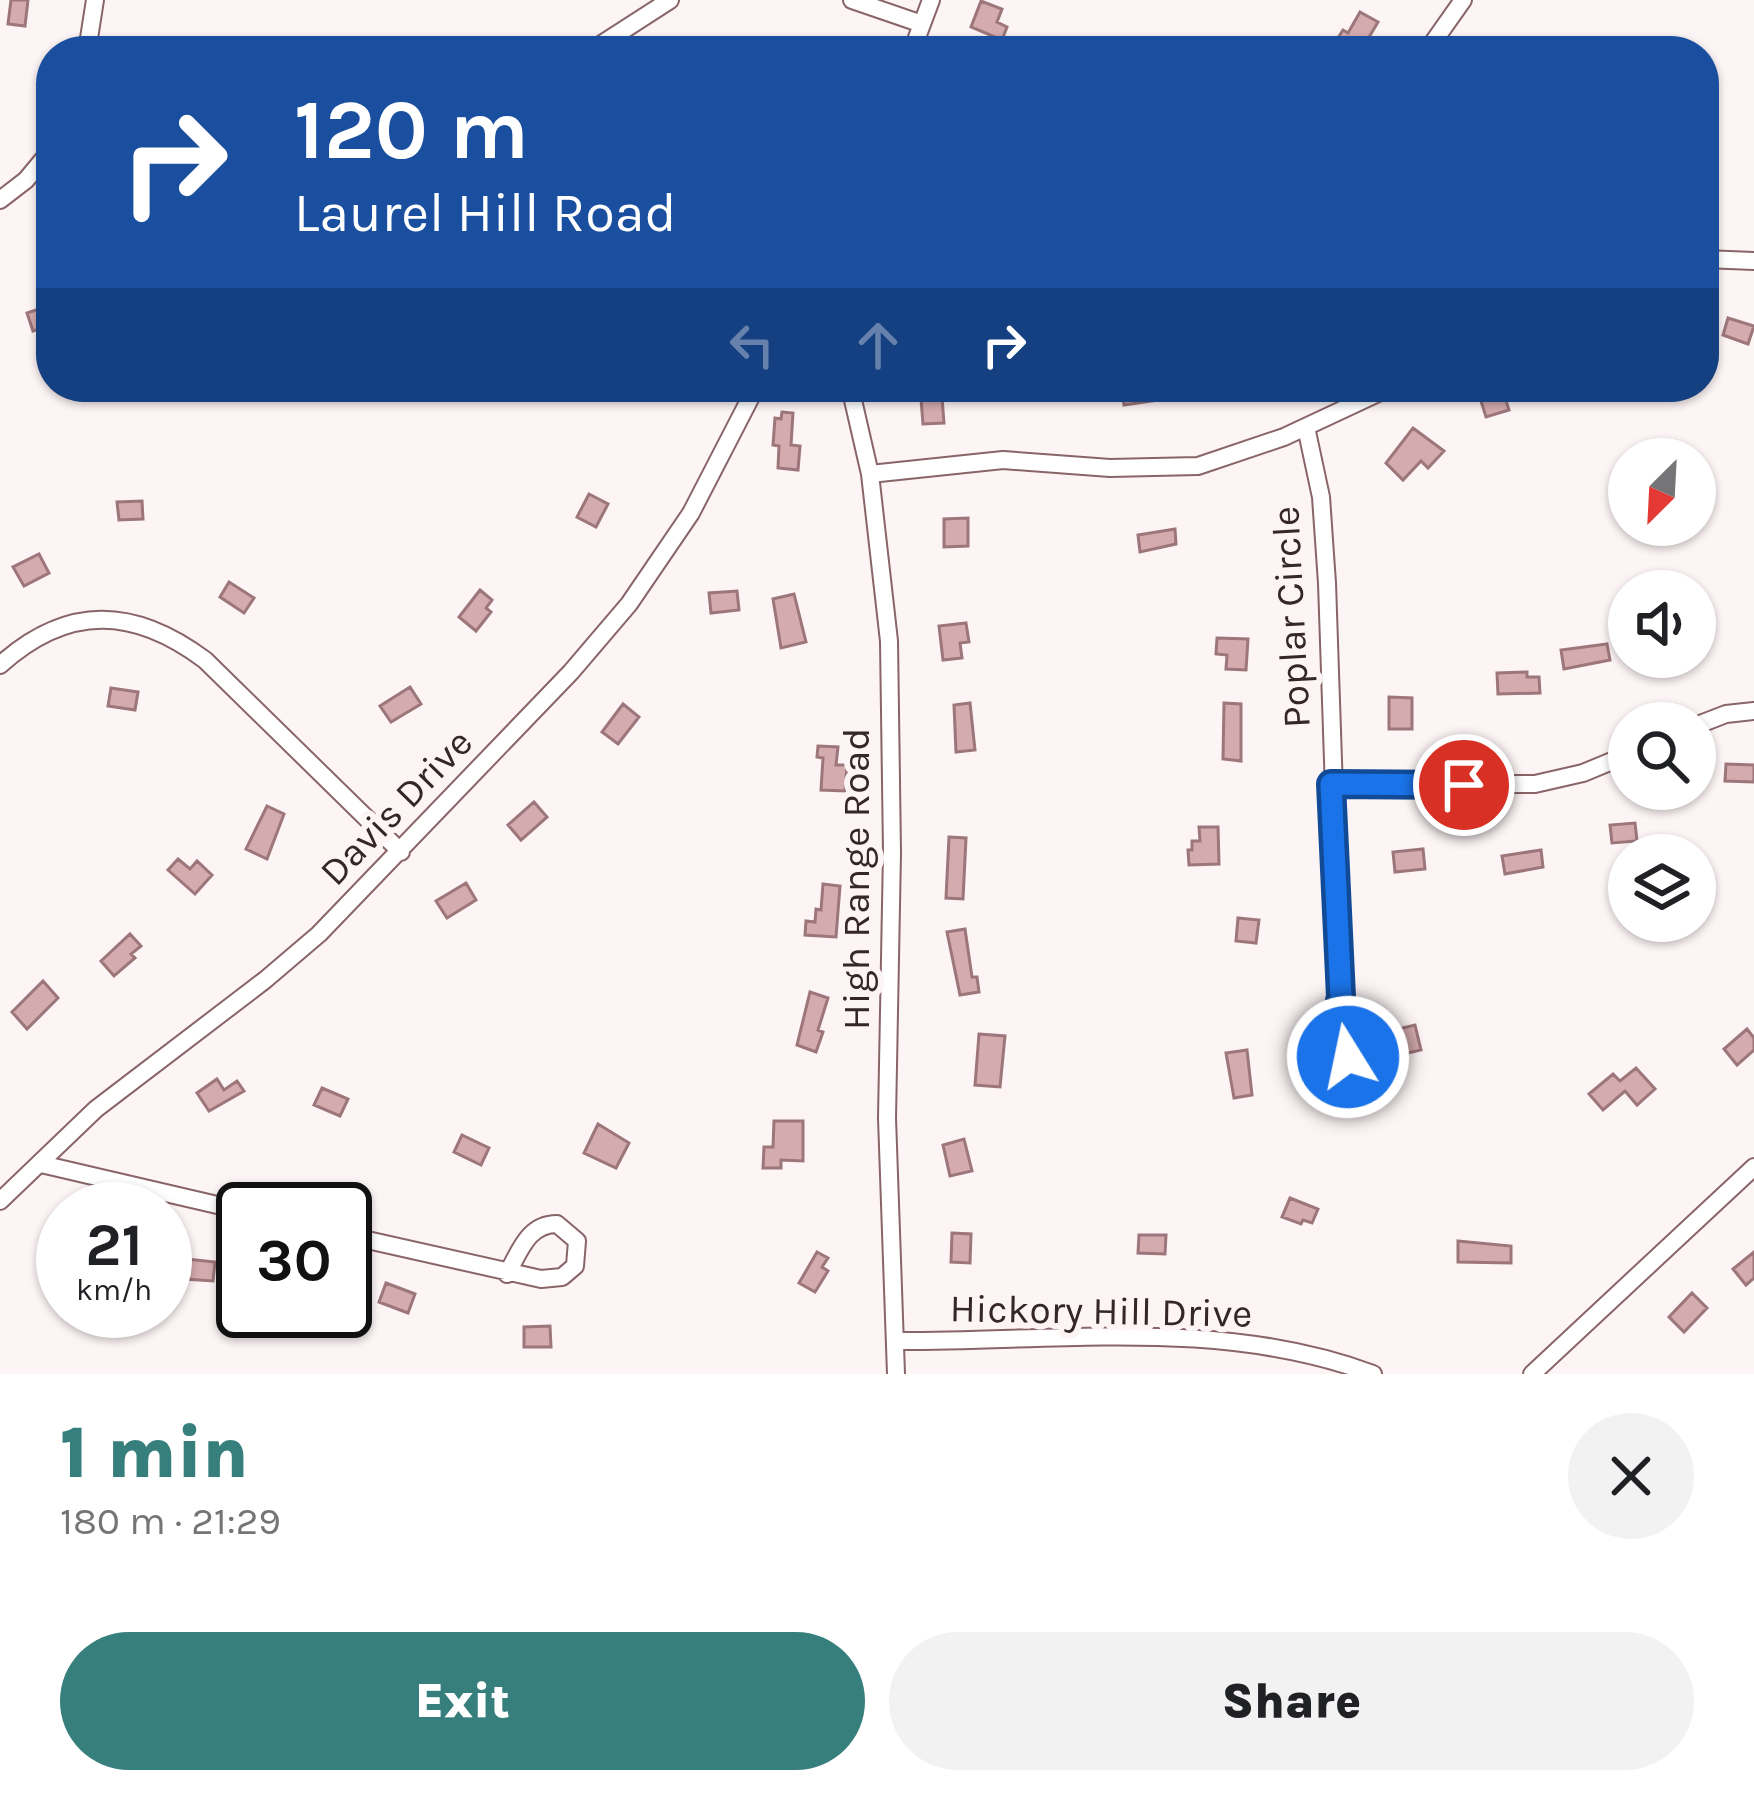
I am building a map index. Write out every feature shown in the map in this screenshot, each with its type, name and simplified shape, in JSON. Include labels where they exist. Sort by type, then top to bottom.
[{"type":"street","points":[[89,36],[95,0]]},
{"type":"street","points":[[614,36],[670,0]]},
{"type":"street","points":[[852,0],[922,24]]},
{"type":"street","points":[[918,36],[931,0]]},
{"type":"street","points":[[1437,36],[1463,0]]},
{"type":"street","points":[[0,200],[36,168]]},
{"type":"street","points":[[1719,260],[1754,261]]},
{"type":"street","name":"Davis Drive","points":[[0,1201],[96,1109],[319,934],[571,672],[628,604],[691,513],[748,402]]},
{"type":"street","name":"High Range Road","points":[[853,402],[870,474],[889,640],[892,853],[887,1118],[896,1374]]},
{"type":"street","points":[[870,474],[1003,460],[1110,468],[1198,466],[1250,451],[1359,402]]},
{"type":"street","name":"Poplar Circle","points":[[1306,427],[1321,497],[1328,583],[1341,997],[1335,1021]]},
{"type":"street","points":[[0,664],[52,628],[87,620],[140,624],[174,637],[205,660],[400,852]]},
{"type":"street","points":[[1716,718],[1754,710]]},
{"type":"street","points":[[1331,784],[1535,784],[1608,763]]},
{"type":"street","points":[[41,1164],[216,1205]]},
{"type":"street","points":[[1532,1374],[1754,1167]]},
{"type":"street","points":[[372,1242],[507,1274]]},
{"type":"street","name":"Hickory Hill Drive","points":[[895,1342],[1196,1338],[1284,1348],[1373,1374]]},
{"type":"building","points":[[11,0],[28,0],[25,26],[8,24]]},
{"type":"building","points":[[981,1],[1002,9],[997,22],[1007,27],[1004,36],[992,36],[971,27]]},
{"type":"building","points":[[1360,12],[1378,22],[1370,36],[1339,36],[1343,30],[1348,33]]},
{"type":"building","points":[[36,310],[36,330],[33,331],[27,313]]},
{"type":"building","points":[[1728,318],[1754,326],[1748,344],[1723,335]]},
{"type":"building","points":[[921,402],[942,402],[944,423],[923,424]]},
{"type":"building","points":[[1481,402],[1506,402],[1509,410],[1486,417]]},
{"type":"building","points":[[782,412],[793,413],[791,445],[800,446],[798,470],[778,468],[779,446],[773,445],[775,418],[781,419]]},
{"type":"building","points":[[1413,428],[1444,451],[1428,468],[1421,461],[1403,480],[1386,463]]},
{"type":"building","points":[[589,494],[608,504],[596,527],[577,517]]},
{"type":"building","points":[[142,501],[143,519],[119,520],[117,502]]},
{"type":"building","points":[[968,518],[968,546],[944,547],[944,519]]},
{"type":"building","points":[[1175,529],[1176,544],[1140,552],[1138,535]]},
{"type":"building","points":[[39,554],[49,573],[24,586],[13,567]]},
{"type":"building","points":[[229,582],[254,598],[244,613],[220,597]]},
{"type":"building","points":[[480,590],[492,600],[486,608],[491,612],[476,631],[459,617]]},
{"type":"building","points":[[737,591],[739,610],[711,613],[709,593]]},
{"type":"building","points":[[794,594],[806,642],[781,648],[773,599]]},
{"type":"building","points":[[966,623],[969,642],[960,643],[962,658],[943,660],[939,626]]},
{"type":"building","points":[[1217,638],[1248,639],[1246,670],[1226,669],[1227,655],[1216,654]]},
{"type":"building","points":[[1607,644],[1608,660],[1564,669],[1561,650]]},
{"type":"building","points":[[1527,672],[1527,677],[1539,677],[1540,693],[1498,694],[1497,673]]},
{"type":"building","points":[[410,687],[421,704],[391,722],[380,706]]},
{"type":"building","points":[[111,688],[138,692],[135,710],[108,706]]},
{"type":"building","points":[[1389,697],[1412,698],[1412,729],[1389,729]]},
{"type":"building","points":[[970,703],[975,750],[956,752],[954,705]]},
{"type":"building","points":[[1224,703],[1241,704],[1241,761],[1223,759]]},
{"type":"building","points":[[623,704],[639,717],[618,744],[602,732]]},
{"type":"building","points":[[818,746],[838,747],[836,765],[847,765],[845,791],[821,790],[823,758],[817,757]]},
{"type":"building","points":[[1726,764],[1754,765],[1754,782],[1725,781]]},
{"type":"building","points":[[534,802],[547,817],[521,840],[508,825]]},
{"type":"building","points":[[267,806],[284,814],[267,859],[246,849]]},
{"type":"building","points":[[1635,823],[1636,834],[1611,834],[1610,825]]},
{"type":"building","points":[[1199,827],[1218,827],[1219,864],[1189,865],[1188,850],[1192,850],[1192,841],[1200,841]]},
{"type":"building","points":[[949,837],[966,838],[963,899],[946,898]]},
{"type":"building","points":[[1423,849],[1425,869],[1395,872],[1393,852]]},
{"type":"building","points":[[1541,850],[1543,867],[1505,874],[1502,856]]},
{"type":"building","points":[[178,859],[190,869],[197,861],[212,875],[195,894],[168,870]]},
{"type":"building","points":[[466,883],[476,900],[447,918],[436,901]]},
{"type":"building","points":[[823,884],[840,886],[836,937],[805,935],[806,921],[815,922],[816,909],[821,910]]},
{"type":"building","points":[[1238,918],[1259,920],[1256,943],[1236,941]]},
{"type":"building","points":[[965,929],[979,992],[960,995],[947,932]]},
{"type":"building","points":[[130,934],[141,946],[114,976],[101,961]]},
{"type":"building","points":[[43,981],[58,998],[27,1029],[12,1012]]},
{"type":"building","points":[[810,992],[828,998],[816,1052],[797,1045]]},
{"type":"building","points":[[1415,1025],[1421,1050],[1404,1054],[1398,1029]]},
{"type":"building","points":[[1747,1029],[1754,1038],[1754,1050],[1737,1065],[1724,1049]]},
{"type":"building","points":[[979,1034],[1005,1036],[1000,1087],[975,1085]]},
{"type":"building","points":[[1247,1050],[1252,1095],[1234,1098],[1226,1053]]},
{"type":"building","points":[[1636,1068],[1655,1089],[1637,1105],[1625,1091],[1603,1110],[1589,1094],[1613,1074],[1620,1081]]},
{"type":"building","points":[[217,1079],[224,1090],[237,1081],[244,1091],[209,1111],[197,1093]]},
{"type":"building","points":[[322,1088],[348,1099],[340,1116],[314,1105]]},
{"type":"building","points":[[774,1121],[803,1121],[803,1161],[781,1160],[781,1168],[763,1168],[764,1147],[773,1147]]},
{"type":"building","points":[[598,1124],[629,1143],[616,1168],[584,1153]]},
{"type":"building","points":[[462,1135],[489,1148],[481,1165],[454,1152]]},
{"type":"building","points":[[964,1139],[972,1171],[950,1176],[943,1145]]},
{"type":"building","points":[[1290,1198],[1318,1209],[1312,1223],[1282,1217]]},
{"type":"building","points":[[952,1233],[971,1234],[970,1263],[951,1262]]},
{"type":"building","points":[[1139,1235],[1166,1235],[1165,1254],[1138,1253]]},
{"type":"building","points":[[1458,1241],[1511,1246],[1511,1263],[1458,1262]]},
{"type":"building","points":[[817,1252],[828,1258],[822,1267],[828,1271],[815,1292],[799,1283]]},
{"type":"building","points":[[1754,1252],[1754,1278],[1746,1285],[1733,1269]]},
{"type":"building","points":[[192,1260],[215,1262],[213,1281],[192,1280]]},
{"type":"building","points":[[386,1283],[415,1294],[408,1313],[379,1302]]},
{"type":"building","points":[[1692,1293],[1707,1308],[1684,1332],[1669,1317]]},
{"type":"building","points":[[550,1326],[551,1347],[524,1347],[524,1327]]},
{"type":"route","points":[[1348,1057],[1350,1036],[1335,1021],[1341,997],[1331,784],[1464,785]]}]
